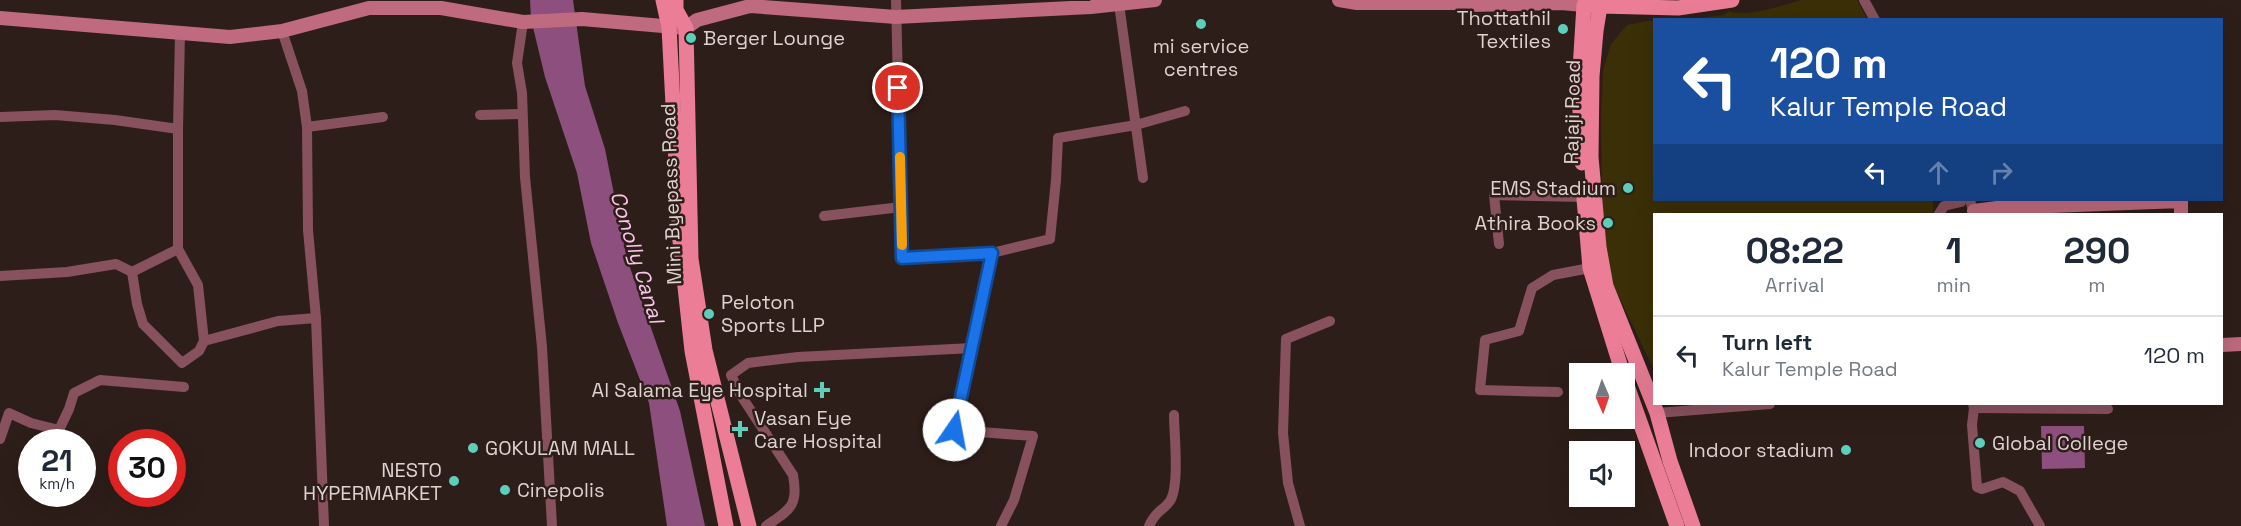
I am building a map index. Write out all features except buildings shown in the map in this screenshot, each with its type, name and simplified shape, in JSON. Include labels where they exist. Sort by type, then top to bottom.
[{"type":"main road","points":[[663,0],[669,27],[680,241],[692,351],[726,526]]},
{"type":"main road","name":"Mini Byepass Road","points":[[676,0],[676,10],[686,28],[691,259],[705,350],[749,526]]},
{"type":"main road","points":[[1620,363],[1590,268],[1579,86],[1584,2],[1678,8],[1694,2],[1732,0]]},
{"type":"main road","name":"Rajaji Road","points":[[1600,3],[1592,76],[1591,157],[1599,247],[1606,286],[1653,402]]},
{"type":"main road","name":"Rajaji Road","points":[[1654,405],[1670,461],[1693,526]]},
{"type":"main road","points":[[1635,406],[1677,526]]},
{"type":"street","points":[[896,0],[902,258],[992,253],[1050,239],[1058,138],[1136,125],[1185,111]]},
{"type":"street","points":[[0,18],[230,37],[282,31],[369,8],[441,8],[523,22],[582,19],[686,28],[697,20],[748,3],[896,17],[1155,0]]},
{"type":"street","points":[[1339,0],[1357,3],[1463,1],[1470,5],[1584,2]]},
{"type":"street","points":[[1864,0],[1874,18]]},
{"type":"street","points":[[1119,4],[1143,178]]},
{"type":"street","points":[[523,22],[517,63],[525,177],[531,215],[542,347],[552,526]]},
{"type":"street","points":[[282,31],[302,91],[307,127],[308,230],[316,318],[324,526]]},
{"type":"street","points":[[132,272],[143,324],[182,363],[199,351],[204,341],[198,285],[178,249],[180,33]]},
{"type":"street","points":[[480,115],[522,114]]},
{"type":"street","points":[[0,117],[55,115],[115,120],[178,129]]},
{"type":"street","points":[[307,127],[383,117]]},
{"type":"street","points":[[1500,244],[1494,195],[1584,196]]},
{"type":"street","points":[[1940,213],[1944,206],[1962,201]]},
{"type":"street","points":[[1973,208],[2181,201]]},
{"type":"street","points":[[824,216],[901,207]]},
{"type":"street","points":[[132,272],[178,249]]},
{"type":"street","points":[[992,253],[954,430],[1033,436],[1014,500],[1001,526]]},
{"type":"street","points":[[0,276],[67,272],[116,264],[132,272]]},
{"type":"street","points":[[1558,392],[1480,390],[1485,340],[1519,331],[1532,288],[1553,275],[1590,268]]},
{"type":"street","points":[[204,341],[278,321],[316,318]]},
{"type":"street","points":[[1300,526],[1288,483],[1283,433],[1286,339],[1330,321]]},
{"type":"street","points":[[2223,345],[2241,344]]},
{"type":"street","points":[[766,526],[789,511],[796,491],[793,475],[740,394],[731,375],[748,363],[972,348]]},
{"type":"street","points":[[0,439],[9,413],[31,423],[59,430],[74,393],[100,380],[184,387]]},
{"type":"street","points":[[1657,412],[1756,405]]},
{"type":"street","points":[[2040,526],[2020,491],[2003,482],[1982,489],[1977,487],[1972,424],[1974,406],[2108,409]]},
{"type":"street","points":[[1149,526],[1154,515],[1170,502],[1174,489],[1173,415]]},
{"type":"shaded area","name":"Conolly Canal","points":[[530,0],[573,0],[585,86],[605,149],[627,259],[680,411],[705,526],[667,526],[649,403],[618,323],[591,243],[577,173],[545,77],[531,19]]},
{"type":"shaded area","points":[[1801,0],[1857,0],[1866,18],[1701,18],[1724,15],[1729,11],[1745,13],[1775,8]]},
{"type":"shaded area","name":"EMS Stadium","points":[[1653,21],[1653,201],[1933,201],[1933,213],[1653,213],[1653,368],[1612,282],[1603,248],[1601,121],[1603,70],[1611,44],[1627,25]]},
{"type":"shaded area","points":[[2041,426],[2084,426],[2085,468],[2042,469]]},
{"type":"slow traffic","points":[[900,157],[902,245]]},
{"type":"place","name":"mi service centres","points":[[1201,24]]},
{"type":"place","name":"Thottathil Textiles","points":[[1563,29]]},
{"type":"place","name":"Berger Lounge","points":[[691,38]]},
{"type":"place","name":"EMS Stadium","points":[[1628,188]]},
{"type":"place","name":"Athira Books","points":[[1608,223]]},
{"type":"place","name":"Peloton Sports LLP","points":[[709,314]]},
{"type":"place","name":"Al Salama Eye Hospital","points":[[822,390]]},
{"type":"place","name":"Vasan Eye Care Hospital","points":[[740,429]]},
{"type":"place","name":"Global College","points":[[1980,443]]},
{"type":"place","name":"GOKULAM MALL","points":[[473,448]]},
{"type":"place","name":"Indoor stadium","points":[[1846,450]]},
{"type":"place","name":"NESTO HYPERMARKET","points":[[454,481]]},
{"type":"place","name":"Cinepolis","points":[[505,490]]},
{"type":"route","points":[[898,88],[902,258],[992,253],[954,430]]}]
